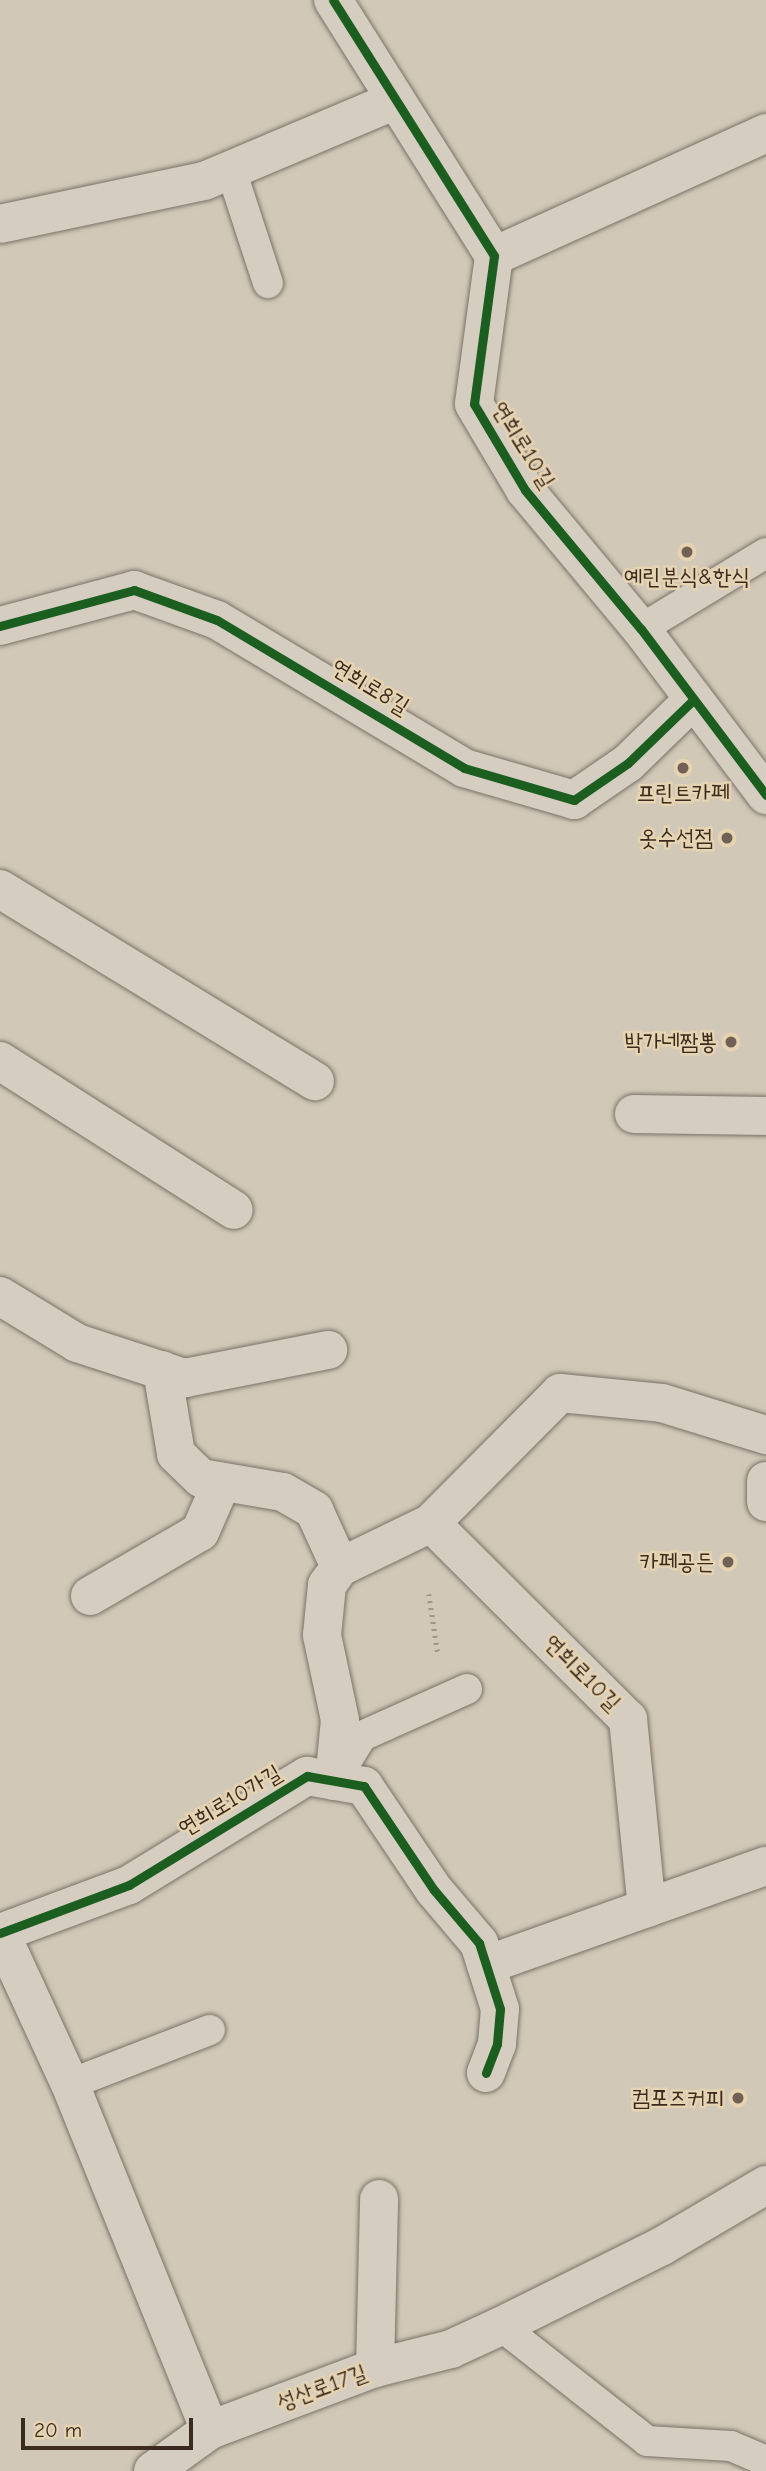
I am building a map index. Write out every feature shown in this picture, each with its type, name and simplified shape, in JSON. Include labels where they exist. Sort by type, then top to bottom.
[{"type":"street","points":[[333,0],[494,256],[766,133]]},
{"type":"street","points":[[0,224],[204,181],[396,100]]},
{"type":"street","name":"연희로10길","points":[[494,256],[474,404],[525,490],[641,629],[766,795]]},
{"type":"street","name":"연희로8길","points":[[0,626],[134,590],[217,620],[464,768],[574,800],[628,763],[693,700]]},
{"type":"street","points":[[0,889],[315,1081]]},
{"type":"street","points":[[0,1061],[234,1210]]},
{"type":"street","points":[[634,1114],[766,1116]]},
{"type":"street","points":[[0,1296],[78,1343],[185,1378],[328,1350]]},
{"type":"street","points":[[162,1370],[176,1454],[201,1478],[283,1492],[314,1510],[340,1567]]},
{"type":"street","points":[[334,1781],[340,1720],[322,1635],[327,1585],[340,1567],[431,1523],[560,1393],[662,1403],[766,1435]]},
{"type":"street","points":[[766,1481],[766,1502]]},
{"type":"street","points":[[90,1596],[200,1532],[222,1482]]},
{"type":"street","name":"연희로10길","points":[[431,1523],[628,1719],[647,1908]]},
{"type":"street","name":"연희로10가길","points":[[210,2430],[69,2084],[0,1933],[129,1885],[307,1776],[364,1786],[434,1890],[479,1943],[499,2009],[491,2058]]},
{"type":"street","points":[[485,1965],[766,1866]]},
{"type":"street","name":"성산로17길","points":[[153,2471],[210,2430],[375,2368],[451,2349],[501,2326],[662,2246],[766,2185]]},
{"type":"street","points":[[375,2368],[379,2199]]},
{"type":"lane","points":[[231,170],[268,283]]},
{"type":"lane","points":[[641,629],[766,554]]},
{"type":"lane","points":[[334,1781],[362,1736],[456,1694]]},
{"type":"lane","points":[[69,2084],[210,2030]]},
{"type":"lane","points":[[501,2326],[647,2441],[731,2445],[766,2461]]},
{"type":"path","points":[[431,1523],[426,1571],[456,1694]]},
{"type":"cycle path","points":[[333,0],[494,256],[474,404],[525,490],[641,629],[766,795]]},
{"type":"cycle path","points":[[0,626],[134,590],[217,620],[464,768],[574,800],[628,763],[693,700]]},
{"type":"cycle path","points":[[0,1933],[129,1885],[307,1776],[364,1786],[434,1890],[479,1943],[500,2009],[497,2044],[486,2073]]},
{"type":"place","name":"예린분식&한식","points":[[687,552]]},
{"type":"place","name":"프린트카페","points":[[683,768]]},
{"type":"place","name":"옷수선점","points":[[727,838]]},
{"type":"place","name":"박가네짬뽕","points":[[731,1042]]},
{"type":"place","name":"카페공든","points":[[728,1562]]},
{"type":"place","name":"컴포즈커피","points":[[738,2098]]}]
